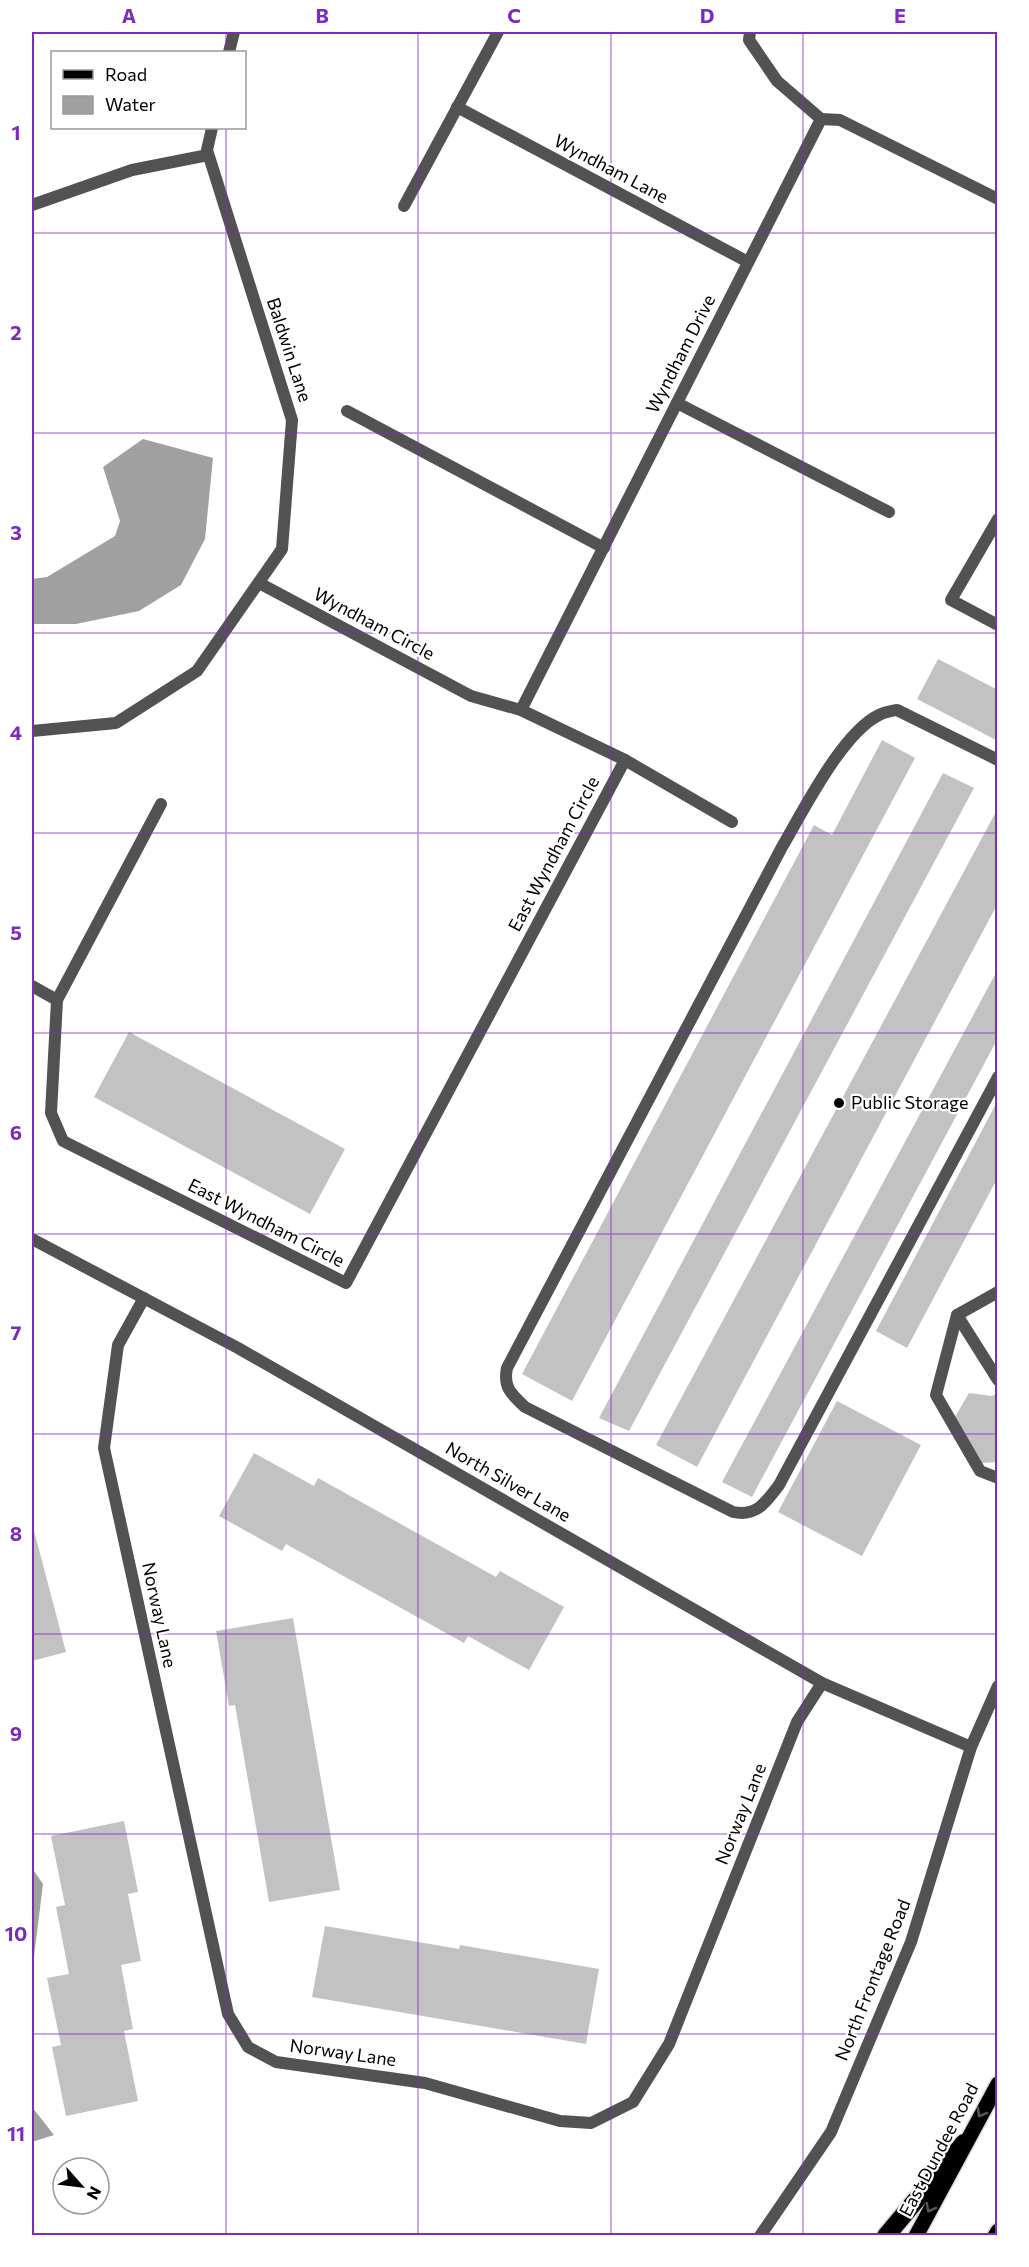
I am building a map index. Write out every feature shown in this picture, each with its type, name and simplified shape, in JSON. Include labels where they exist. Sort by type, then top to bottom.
[{"type":"highway","points":[[886,2235],[964,2143]]},
{"type":"main road","name":"East Dundee Road","points":[[916,2235],[998,2084]]},
{"type":"main road","points":[[995,2235],[998,2231]]},
{"type":"street","points":[[229,51],[234,32]]},
{"type":"street","points":[[404,206],[498,32]]},
{"type":"street","points":[[750,32],[748,40],[777,81],[821,119],[840,120],[998,199]]},
{"type":"street","name":"Wyndham Lane","points":[[457,107],[748,262]]},
{"type":"street","name":"Wyndham Drive","points":[[521,710],[821,119]]},
{"type":"street","name":"Baldwin Lane","points":[[212,129],[208,155],[292,420],[282,549],[259,583]]},
{"type":"street","points":[[32,205],[132,170],[208,155]]},
{"type":"street","points":[[677,403],[889,512]]},
{"type":"street","points":[[347,411],[604,548]]},
{"type":"street","points":[[998,519],[951,600],[998,625]]},
{"type":"street","points":[[32,732],[116,723],[197,671],[259,583]]},
{"type":"street","name":"Wyndham Circle","points":[[259,583],[471,696],[521,710],[625,760],[732,822]]},
{"type":"street","points":[[998,760],[897,710],[879,714],[859,729],[830,767],[782,847],[513,1357],[504,1380],[509,1392],[525,1407],[733,1512],[746,1515],[760,1509],[779,1485],[998,1077]]},
{"type":"street","name":"East Wyndham Circle","points":[[161,804],[57,999],[51,1113],[63,1141],[346,1283],[625,760]]},
{"type":"street","points":[[32,986],[57,999]]},
{"type":"street","name":"North Silver Lane","points":[[32,1239],[238,1348],[822,1683],[971,1748]]},
{"type":"street","points":[[998,1292],[957,1315],[936,1395],[980,1471],[998,1478]]},
{"type":"street","name":"Norway Lane","points":[[144,1298],[118,1345],[104,1448],[228,2014],[248,2048],[276,2062],[425,2083],[560,2121],[591,2123],[633,2102],[669,2044],[797,1722],[822,1683]]},
{"type":"street","points":[[957,1315],[998,1380]]},
{"type":"street","name":"North Frontage Road","points":[[760,2235],[831,2132],[911,1942],[971,1748],[998,1686]]},
{"type":"water","points":[[143,439],[213,458],[205,539],[181,585],[139,611],[76,624],[32,624],[32,579],[47,577],[115,536],[120,521],[103,467]]},
{"type":"water","points":[[32,1868],[43,1884],[32,1973]]},
{"type":"water","points":[[32,2107],[54,2135],[32,2142]]},
{"type":"building","points":[[938,659],[998,690],[998,741],[917,699]]},
{"type":"building","points":[[882,740],[915,758],[572,1401],[522,1374],[814,825],[832,835]]},
{"type":"building","points":[[943,773],[974,788],[629,1431],[599,1418]]},
{"type":"building","points":[[998,808],[998,903],[697,1467],[656,1445]]},
{"type":"building","points":[[998,969],[998,1038],[752,1497],[722,1482]]},
{"type":"building","points":[[129,1032],[345,1149],[310,1214],[94,1097]]},
{"type":"building","points":[[998,1100],[998,1177],[907,1348],[876,1331]]},
{"type":"building","points":[[969,1393],[992,1396],[998,1393],[998,1462],[981,1463],[955,1417]]},
{"type":"building","points":[[837,1401],[921,1445],[862,1556],[778,1512]]},
{"type":"building","points":[[254,1453],[314,1486],[318,1478],[496,1577],[500,1571],[564,1607],[529,1670],[468,1636],[464,1643],[286,1544],[282,1551],[219,1516]]},
{"type":"building","points":[[32,1523],[66,1652],[32,1661]]},
{"type":"building","points":[[293,1618],[340,1890],[269,1902],[235,1705],[229,1706],[216,1631]]},
{"type":"building","points":[[124,1821],[138,1892],[128,1894],[141,1961],[121,1965],[133,2029],[124,2031],[138,2101],[66,2116],[52,2047],[61,2045],[47,1978],[69,1974],[56,1907],[65,1905],[51,1836]]},
{"type":"building","points":[[325,1926],[459,1949],[460,1945],[599,1969],[586,2044],[312,1997]]},
{"type":"place","name":"Public Storage","points":[[839,1103]]}]
